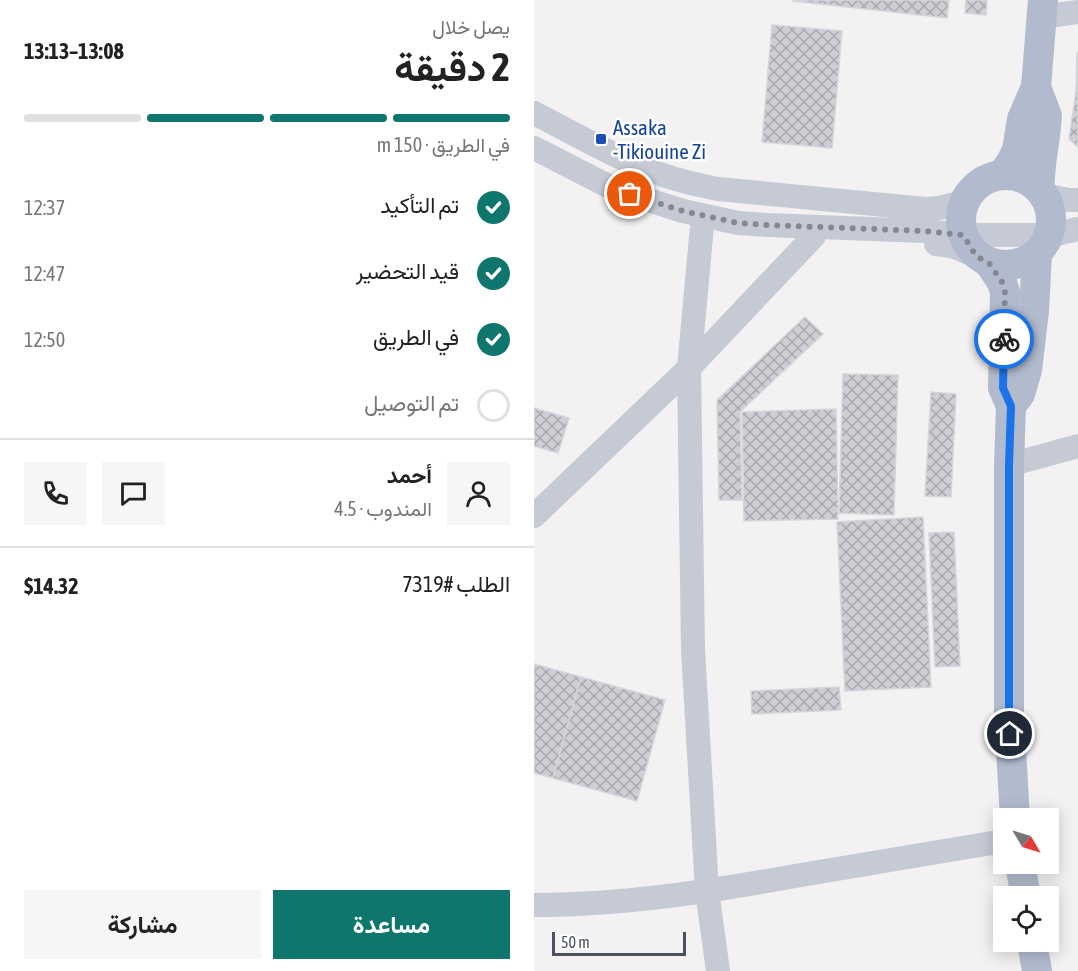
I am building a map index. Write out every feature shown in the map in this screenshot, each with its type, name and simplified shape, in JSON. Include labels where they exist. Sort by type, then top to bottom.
[{"type":"main road","points":[[1002,175],[1017,150],[1022,119],[1065,10]]},
{"type":"main road","points":[[1011,406],[1020,394],[1027,370],[1034,311],[1056,236],[1050,209],[1042,192],[1041,164],[1047,116],[1036,87]]},
{"type":"main road","points":[[1014,808],[1009,713],[1011,406],[1003,388],[1005,292],[1002,282],[971,237],[977,185],[1002,175],[1017,176],[1030,182],[1042,192]]},
{"type":"main road","points":[[971,237],[1003,266],[1030,259],[1056,236]]},
{"type":"main road","points":[[1034,952],[1037,971]]},
{"type":"street","points":[[534,113],[642,167],[699,186],[926,209],[939,208],[971,237]]},
{"type":"street","points":[[534,146],[604,179],[657,200],[703,212],[765,221],[971,237]]},
{"type":"street","points":[[534,159],[634,207],[702,226],[753,234],[952,246],[971,237],[1018,228],[1056,236],[1078,245]]},
{"type":"street","points":[[1042,192],[1069,200],[1078,200]]},
{"type":"street","points":[[702,226],[689,368],[693,650],[707,891],[718,971]]},
{"type":"street","points":[[534,516],[689,368],[814,236]]},
{"type":"street","points":[[1009,465],[1078,446]]},
{"type":"street","points":[[534,905],[605,903],[707,891],[993,843]]},
{"type":"building","points":[[793,0],[949,0],[947,18]]},
{"type":"building","points":[[966,0],[987,0],[986,15],[965,13]]},
{"type":"building","points":[[772,25],[842,31],[832,148],[762,142]]},
{"type":"building","points":[[1077,52],[1078,91],[1076,91]]},
{"type":"building","points":[[1076,91],[1078,91],[1078,147],[1069,139]]},
{"type":"building","points":[[805,317],[823,334],[740,412],[742,500],[719,500],[717,400]]},
{"type":"building","points":[[843,374],[898,375],[894,515],[839,513]]},
{"type":"building","points":[[931,392],[956,394],[951,497],[925,496]]},
{"type":"building","points":[[534,408],[569,418],[558,453],[534,446]]},
{"type":"building","points":[[836,409],[838,519],[744,521],[742,412]]},
{"type":"building","points":[[923,517],[931,687],[845,691],[837,522]]},
{"type":"building","points":[[954,532],[960,666],[935,667],[929,533]]},
{"type":"building","points":[[534,664],[581,677],[553,778],[534,773]]},
{"type":"building","points":[[581,677],[665,700],[637,801],[553,778]]},
{"type":"building","points":[[839,687],[841,710],[752,714],[751,691]]},
{"type":"way so far","points":[[630,194],[683,211],[738,223],[924,231],[963,235],[976,256],[989,263],[1002,282],[1005,292],[1004,339]]},
{"type":"place","name":"Assaka -Tikiouine Zi","points":[[601,139]]},
{"type":"route","points":[[1004,339],[1003,388],[1011,406],[1009,465],[1010,734]]}]
